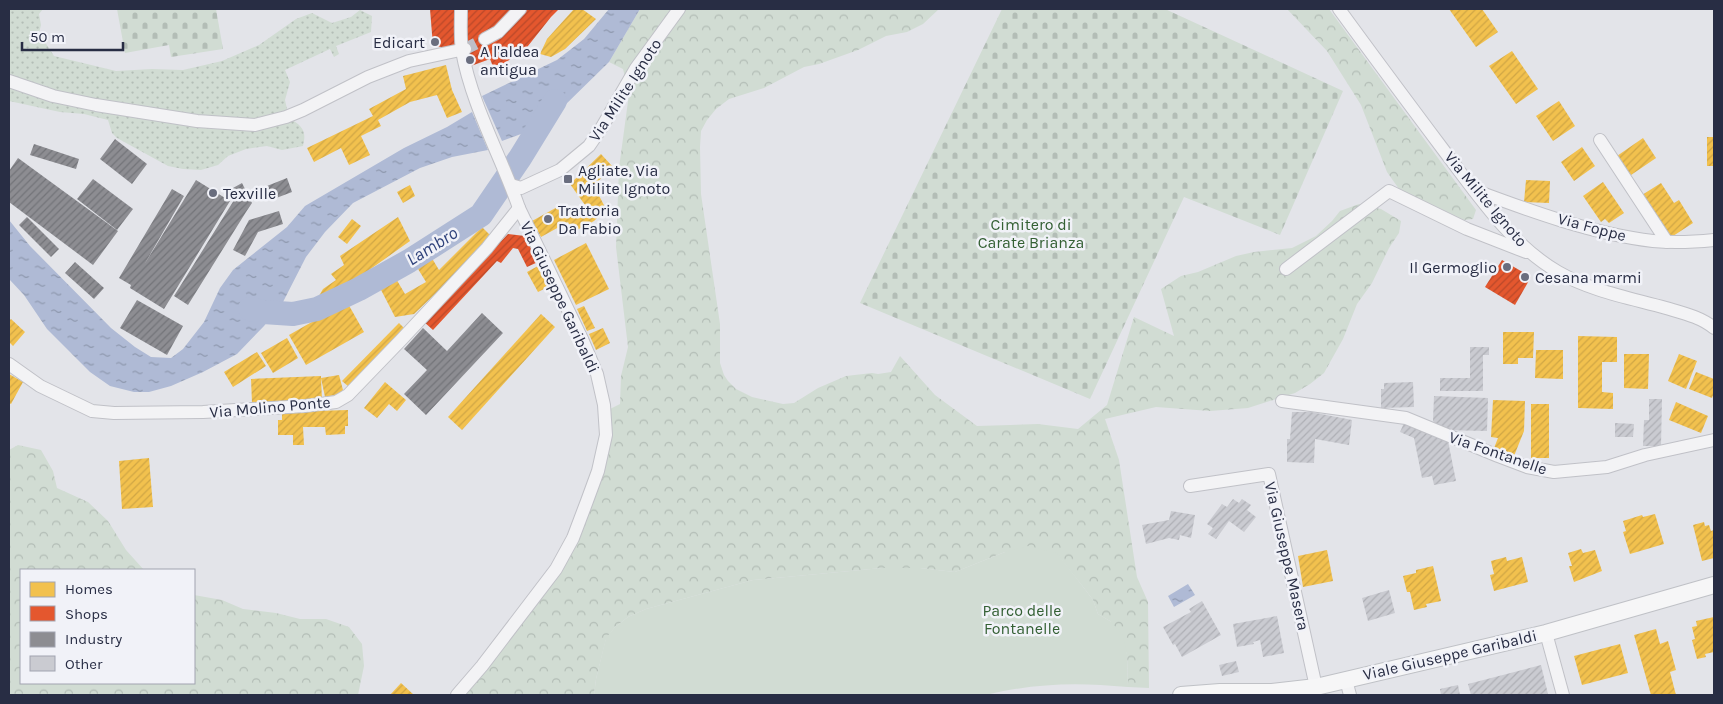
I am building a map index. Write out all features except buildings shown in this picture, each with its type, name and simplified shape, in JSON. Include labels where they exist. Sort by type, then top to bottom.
[{"type":"main road","name":"Viale Giuseppe Garibaldi","points":[[1181,695],[1220,692],[1272,692],[1316,687],[1348,687],[1714,585]]},
{"type":"street","name":"Via Giuseppe Garibaldi","points":[[457,695],[482,666],[556,569],[573,538],[587,501],[598,471],[606,435],[604,404],[597,374],[582,338],[519,208],[470,86],[463,49],[460,9]]},
{"type":"street","points":[[485,39],[498,32],[520,9]]},
{"type":"street","name":"Via Milite Ignoto","points":[[511,186],[521,188],[560,170],[589,146],[636,68],[679,9]]},
{"type":"street","name":"Via Milite Ignoto","points":[[1339,9],[1474,190],[1506,229],[1533,254],[1548,266],[1575,280],[1612,293],[1696,317],[1714,328]]},
{"type":"street","points":[[9,81],[53,96],[96,105],[197,121],[255,125],[286,117],[368,77],[409,62],[463,49]]},
{"type":"street","points":[[1600,140],[1667,242]]},
{"type":"street","name":"Via Foppe","points":[[1474,190],[1523,208],[1627,236],[1667,242],[1714,240]]},
{"type":"street","points":[[1286,268],[1389,191],[1467,229],[1533,254]]},
{"type":"street","name":"Via Molino Ponte","points":[[9,364],[40,386],[92,411],[114,413],[202,412],[305,406],[336,402],[348,395],[402,339],[487,248],[519,208]]},
{"type":"street","name":"Via Fontanelle","points":[[1282,401],[1406,418],[1528,467],[1554,472],[1607,467],[1645,455],[1714,440]]},
{"type":"street","name":"Via Giuseppe Masera","points":[[1190,486],[1269,474],[1316,687]]},
{"type":"street","points":[[1546,633],[1563,695]]},
{"type":"green space","points":[[9,9],[43,9],[39,14],[41,25],[39,33],[54,56],[116,71],[183,70],[222,61],[259,45],[296,19],[312,13],[332,23],[351,17],[360,10],[372,16],[371,32],[336,46],[339,54],[334,57],[330,49],[285,70],[290,82],[285,100],[289,118],[304,132],[303,146],[282,150],[267,146],[246,149],[228,156],[218,165],[201,170],[168,166],[117,138],[112,133],[108,120],[9,101]]},
{"type":"green space","points":[[117,9],[216,9],[223,49],[171,57],[169,45],[125,53]]},
{"type":"green space","points":[[640,9],[939,9],[923,24],[907,32],[886,36],[858,50],[819,64],[804,67],[764,88],[729,99],[716,109],[701,131],[701,194],[720,324],[720,363],[728,381],[736,389],[752,397],[783,404],[794,403],[818,388],[846,376],[891,372],[900,356],[935,395],[977,426],[1038,424],[1078,429],[1107,405],[1134,317],[1174,336],[1161,289],[1181,276],[1198,272],[1236,256],[1292,248],[1316,236],[1340,211],[1359,204],[1381,209],[1401,221],[1399,233],[1389,248],[1372,283],[1357,304],[1343,339],[1324,373],[1310,384],[1295,393],[1248,408],[1210,411],[1156,407],[1105,419],[1119,460],[1137,577],[1148,602],[1149,688],[1128,687],[1127,654],[1110,621],[1098,614],[1093,600],[1057,554],[1005,552],[955,572],[920,568],[882,568],[753,580],[646,609],[628,617],[615,627],[606,639],[594,695],[457,695],[556,569],[587,501],[604,412],[620,404],[621,376],[628,347],[616,247],[619,168],[629,94],[623,69],[609,62]]},
{"type":"green space","name":"Cimitero di Carate Brianza","points":[[1002,9],[1165,9],[1343,91],[1280,235],[1184,197],[1090,399],[860,303]]},
{"type":"green space","points":[[1287,9],[1329,9],[1476,210],[1473,219],[1464,220],[1399,189],[1387,172],[1361,105],[1327,51]]},
{"type":"green space","points":[[18,445],[41,450],[53,471],[57,488],[88,502],[108,521],[126,550],[143,569],[20,569],[20,684],[195,684],[195,595],[222,600],[243,609],[276,613],[300,619],[326,619],[349,627],[362,644],[364,666],[358,695],[9,695],[9,450]]},
{"type":"green space","name":"Parco delle Fontanelle","points":[[1028,546],[1057,553],[1093,600],[1098,614],[1110,621],[1122,634],[1127,654],[1128,687],[1091,684],[1056,685],[1022,688],[986,695],[594,695],[606,638],[615,627],[628,617],[646,609],[753,580],[882,568],[920,568],[955,572],[1005,552]]},
{"type":"water","points":[[609,9],[640,9],[609,62],[543,126],[502,141],[482,96],[557,60],[584,39]]},
{"type":"water","points":[[472,112],[488,150],[452,157],[420,168],[353,203],[325,232],[306,257],[283,302],[264,326],[237,354],[171,386],[149,392],[134,392],[110,386],[90,372],[47,329],[24,295],[9,279],[9,220],[30,246],[111,328],[151,357],[171,358],[183,349],[204,322],[220,288],[233,270],[287,227],[305,206],[404,148],[447,127]]},
{"type":"water","points":[[1188,584],[1195,595],[1174,607],[1168,596]]},
{"type":"waterway","name":"Lambro","points":[[250,309],[293,314],[317,309],[359,289],[409,261],[481,215],[520,158],[555,101]]},
{"type":"tunnel","points":[[465,49],[485,39]]},
{"type":"place","name":"Edicart","points":[[435,42]]},
{"type":"place","name":"A l'aldea antigua","points":[[470,60]]},
{"type":"place","name":"Agliate, Via Milite Ignoto","points":[[568,179]]},
{"type":"place","name":"Texville","points":[[213,193]]},
{"type":"place","name":"Trattoria Da Fabio","points":[[548,219]]},
{"type":"place","name":"Il Germoglio","points":[[1507,267]]},
{"type":"place","name":"Cesana marmi","points":[[1525,277]]}]
